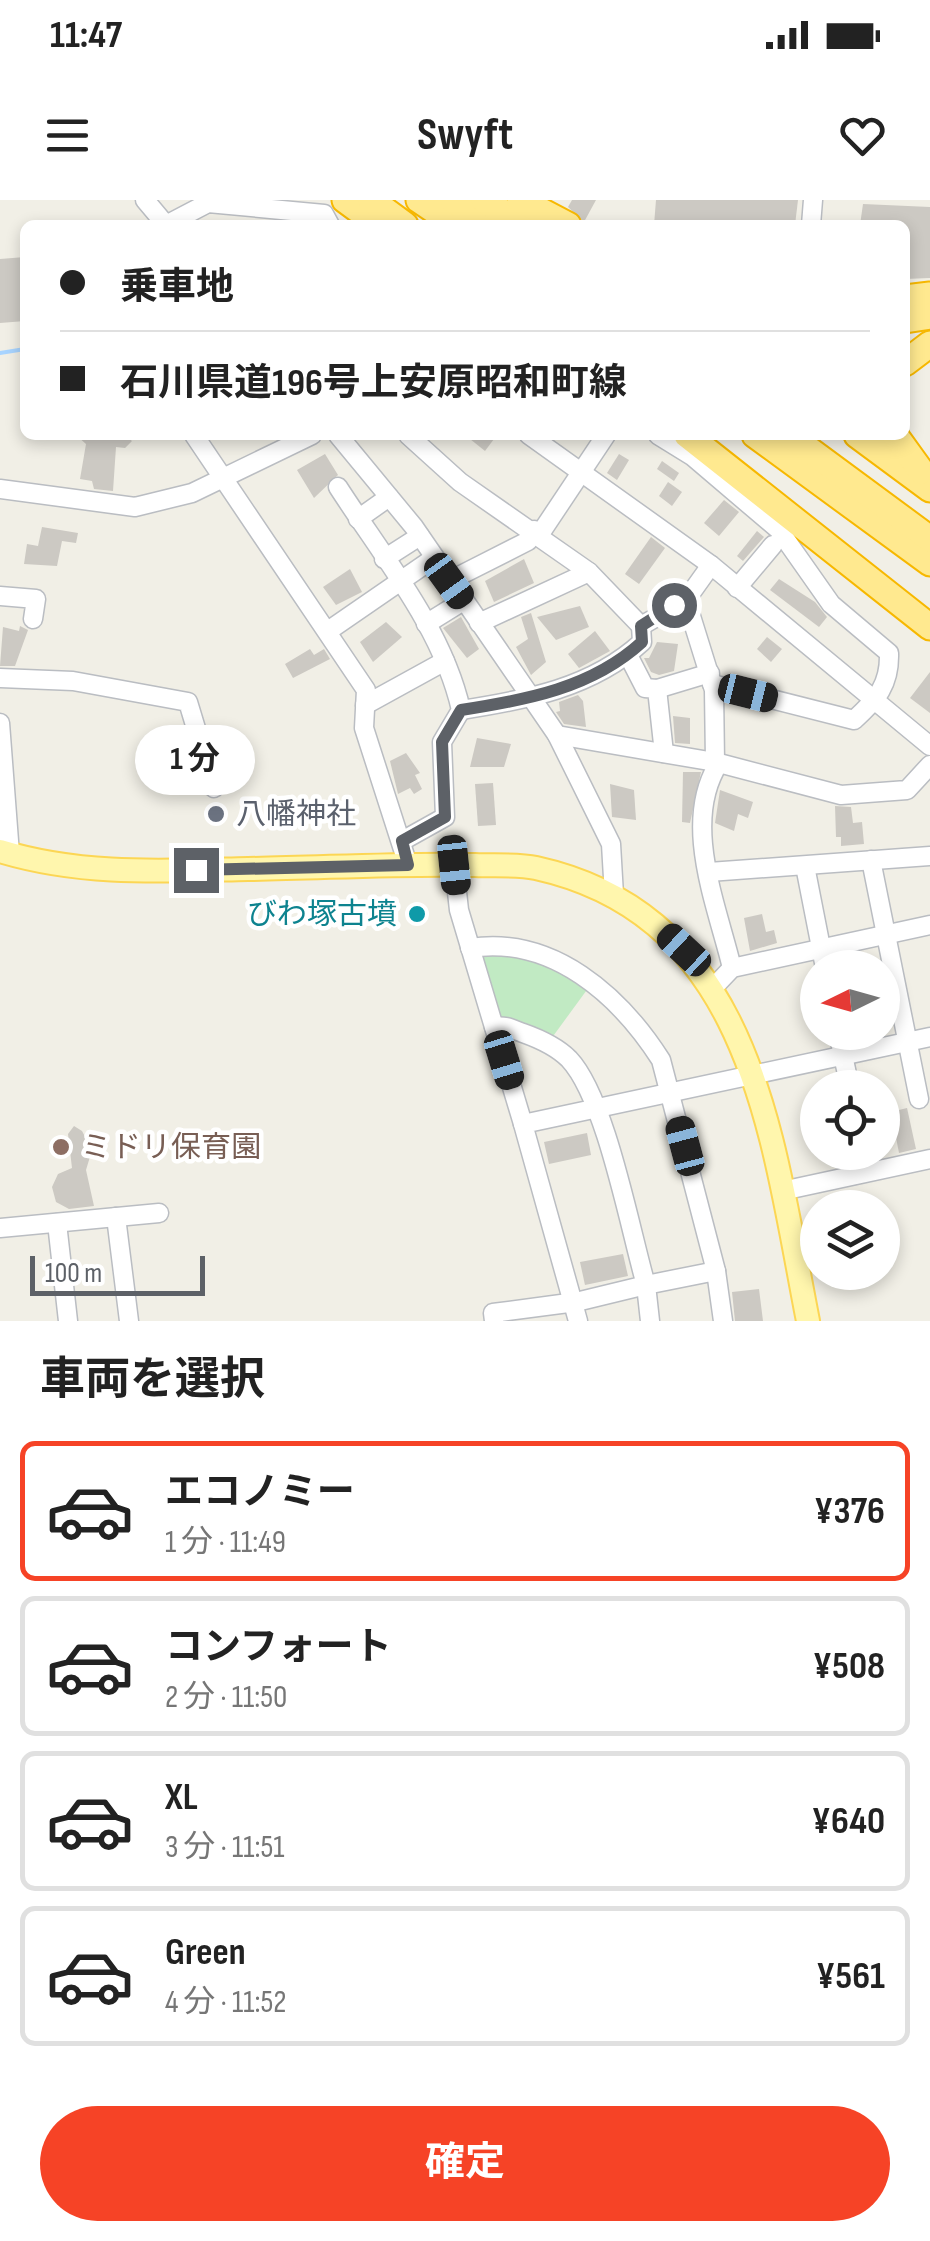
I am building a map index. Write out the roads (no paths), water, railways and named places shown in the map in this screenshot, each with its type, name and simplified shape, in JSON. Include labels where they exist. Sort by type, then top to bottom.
[{"type":"highway","points":[[346,200],[373,219]]},
{"type":"highway","points":[[419,200],[449,220]]},
{"type":"highway","points":[[453,200],[482,220]]},
{"type":"highway","points":[[484,200],[514,220]]},
{"type":"highway","points":[[516,200],[538,220]]},
{"type":"highway","points":[[516,200],[558,220]]},
{"type":"highway","points":[[910,359],[930,344]]},
{"type":"highway","points":[[693,440],[930,626]]},
{"type":"highway","points":[[762,440],[930,563]]},
{"type":"highway","points":[[795,440],[930,539]]},
{"type":"highway","points":[[864,440],[930,485]]},
{"type":"highway","points":[[898,440],[930,485]]},
{"type":"main road","points":[[5,853],[57,867],[100,870],[533,867],[614,895],[655,923],[684,950],[740,1037],[782,1191],[808,1321]]},
{"type":"street","points":[[145,200],[162,220]]},
{"type":"street","points":[[335,200],[373,219]]},
{"type":"street","points":[[176,220],[208,203],[324,214],[327,220]]},
{"type":"street","points":[[197,440],[366,690],[364,728],[408,865]]},
{"type":"street","points":[[0,489],[136,507],[192,494],[302,440]]},
{"type":"street","points":[[342,440],[420,536],[558,734],[611,844],[614,895]]},
{"type":"street","points":[[414,440],[460,482],[538,532],[590,572],[641,626],[642,642],[628,655],[565,688],[533,700],[461,710]]},
{"type":"street","points":[[536,440],[711,566],[930,746]]},
{"type":"street","points":[[449,581],[538,532],[603,440]]},
{"type":"street","points":[[628,655],[645,688],[711,678],[854,720],[876,700],[890,677],[889,653],[831,604],[779,530],[692,456],[666,440]]},
{"type":"street","points":[[338,487],[426,624],[446,661],[461,710],[442,742],[445,817],[402,841]]},
{"type":"street","points":[[358,519],[389,496]]},
{"type":"street","points":[[384,559],[420,536]]},
{"type":"street","points":[[738,588],[772,545]]},
{"type":"street","points":[[328,631],[434,558]]},
{"type":"street","points":[[641,626],[686,600],[711,566]]},
{"type":"street","points":[[479,623],[590,572]]},
{"type":"street","points":[[0,596],[36,599],[33,620]]},
{"type":"street","points":[[426,624],[463,600]]},
{"type":"street","points":[[686,600],[711,678],[717,762],[700,828],[732,968]]},
{"type":"street","points":[[365,705],[446,661]]},
{"type":"street","points":[[0,678],[73,682],[188,702],[214,788]]},
{"type":"street","points":[[658,689],[664,753]]},
{"type":"street","points":[[0,723],[5,853]]},
{"type":"street","points":[[558,734],[717,762],[840,795],[907,790],[930,765]]},
{"type":"street","points":[[709,872],[930,856]]},
{"type":"street","points":[[870,860],[919,1099]]},
{"type":"street","points":[[454,865],[459,910],[577,1311]]},
{"type":"street","points":[[805,866],[821,950]]},
{"type":"street","points":[[845,950],[930,925]]},
{"type":"street","points":[[470,948],[499,947],[535,953],[578,972],[612,995],[661,1060],[716,1271],[724,1321]]},
{"type":"street","points":[[712,990],[732,968],[800,961]]},
{"type":"street","points":[[494,1027],[505,1025],[545,1040],[569,1058],[596,1110],[646,1286],[650,1321]]},
{"type":"street","points":[[523,1124],[930,1037]]},
{"type":"street","points":[[842,1050],[846,1070]]},
{"type":"street","points":[[782,1191],[930,1160]]},
{"type":"street","points":[[0,1228],[159,1214]]},
{"type":"street","points":[[116,1217],[129,1321]]},
{"type":"street","points":[[56,1222],[68,1321]]},
{"type":"street","points":[[494,1321],[493,1313],[577,1311],[646,1286],[716,1271]]},
{"type":"waterway","points":[[0,353],[20,350]]},
{"type":"place","name":"八幡神社","points":[[216,814]]},
{"type":"place","name":"びわ塚古墳","points":[[417,914]]},
{"type":"place","name":"ミドリ保育園","points":[[61,1147]]}]
